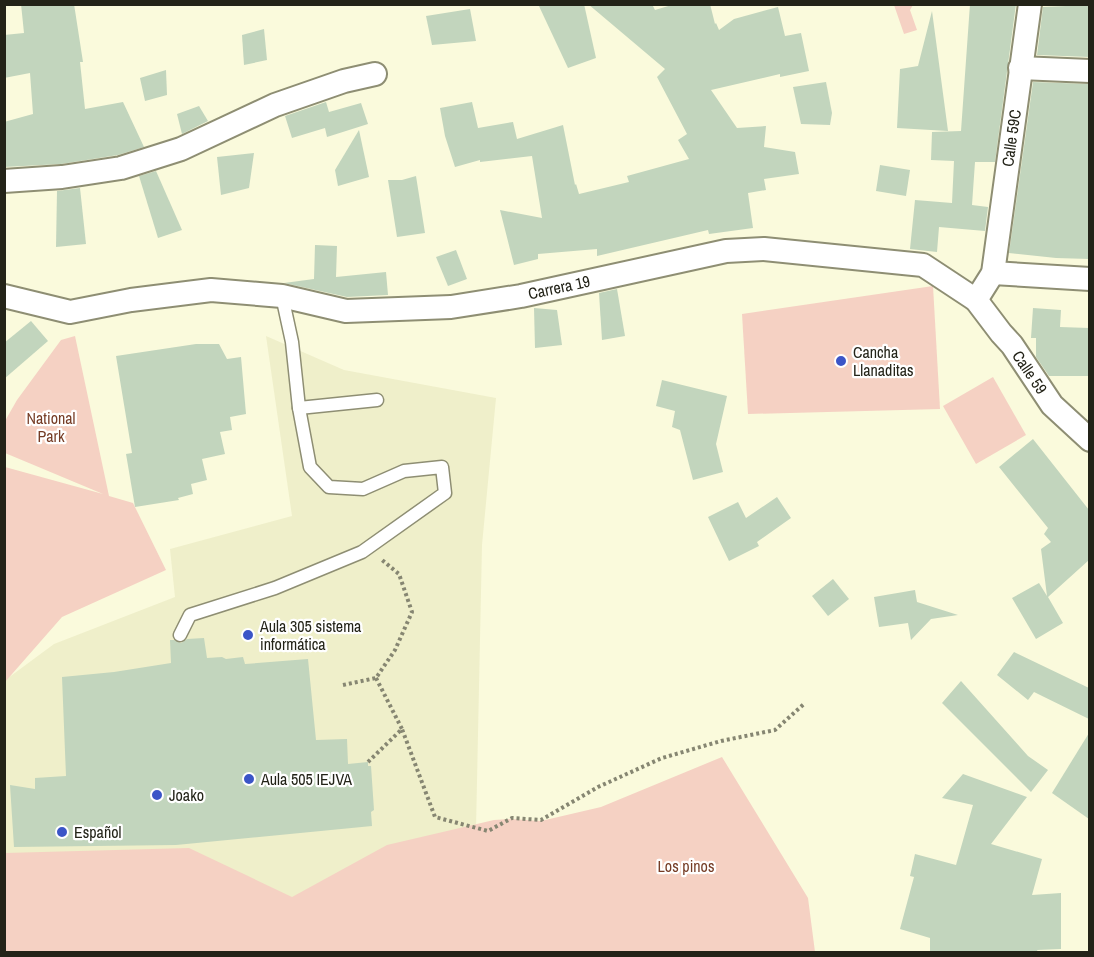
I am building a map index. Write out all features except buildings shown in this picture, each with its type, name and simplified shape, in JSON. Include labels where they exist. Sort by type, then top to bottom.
[{"type":"street","name":"Calle 59C","points":[[993,273],[1030,4]]},
{"type":"street","points":[[1020,68],[1089,71]]},
{"type":"street","points":[[4,181],[62,177],[121,168],[181,149],[275,105],[344,81],[375,74]]},
{"type":"street","name":"Carrera 19","points":[[4,296],[70,312],[131,300],[211,290],[282,296],[345,310],[451,307],[521,296],[726,251],[764,249],[923,265],[976,300]]},
{"type":"street","points":[[976,300],[993,273],[1089,279]]},
{"type":"street","name":"Calle 59","points":[[976,300],[1012,345],[1052,405],[1089,440]]},
{"type":"lane","points":[[180,635],[190,615],[275,588],[362,552],[445,493],[442,467],[404,471],[363,489],[329,487],[310,467],[299,408],[292,342],[282,296]]},
{"type":"lane","points":[[299,408],[377,400]]},
{"type":"path","points":[[343,685],[376,678],[395,650],[412,612],[399,574],[367,549]]},
{"type":"path","points":[[376,678],[402,729],[435,817],[488,831],[512,818],[541,820],[598,787],[662,758],[721,741],[775,730],[805,703]]},
{"type":"path","points":[[368,762],[402,729]]},
{"type":"shaded area","points":[[266,336],[344,370],[496,398],[482,545],[475,876],[5,952],[4,681],[54,644],[175,597],[170,549],[292,516]]},
{"type":"green space","points":[[894,5],[913,5],[910,10],[917,30],[904,34]]},
{"type":"green space","name":"Cancha Llanaditas","points":[[933,286],[940,409],[748,414],[742,314]]},
{"type":"green space","name":"National Park","points":[[75,336],[109,496],[133,503],[166,570],[62,617],[5,682],[5,467],[103,494],[5,453],[5,421],[17,400],[61,340]]},
{"type":"green space","points":[[993,377],[1026,435],[976,464],[943,406]]},
{"type":"green space","name":"Los pinos","points":[[722,757],[808,898],[815,952],[5,952],[5,853],[189,848],[292,897],[387,845],[494,820],[541,821],[601,807]]},
{"type":"place","name":"Cancha Llanaditas","points":[[841,361]]},
{"type":"place","name":"Aula 305 sistema informática","points":[[248,635]]},
{"type":"place","name":"Aula 505 IEJVA","points":[[249,779]]},
{"type":"place","name":"Joako","points":[[157,795]]},
{"type":"place","name":"Español","points":[[62,832]]}]
